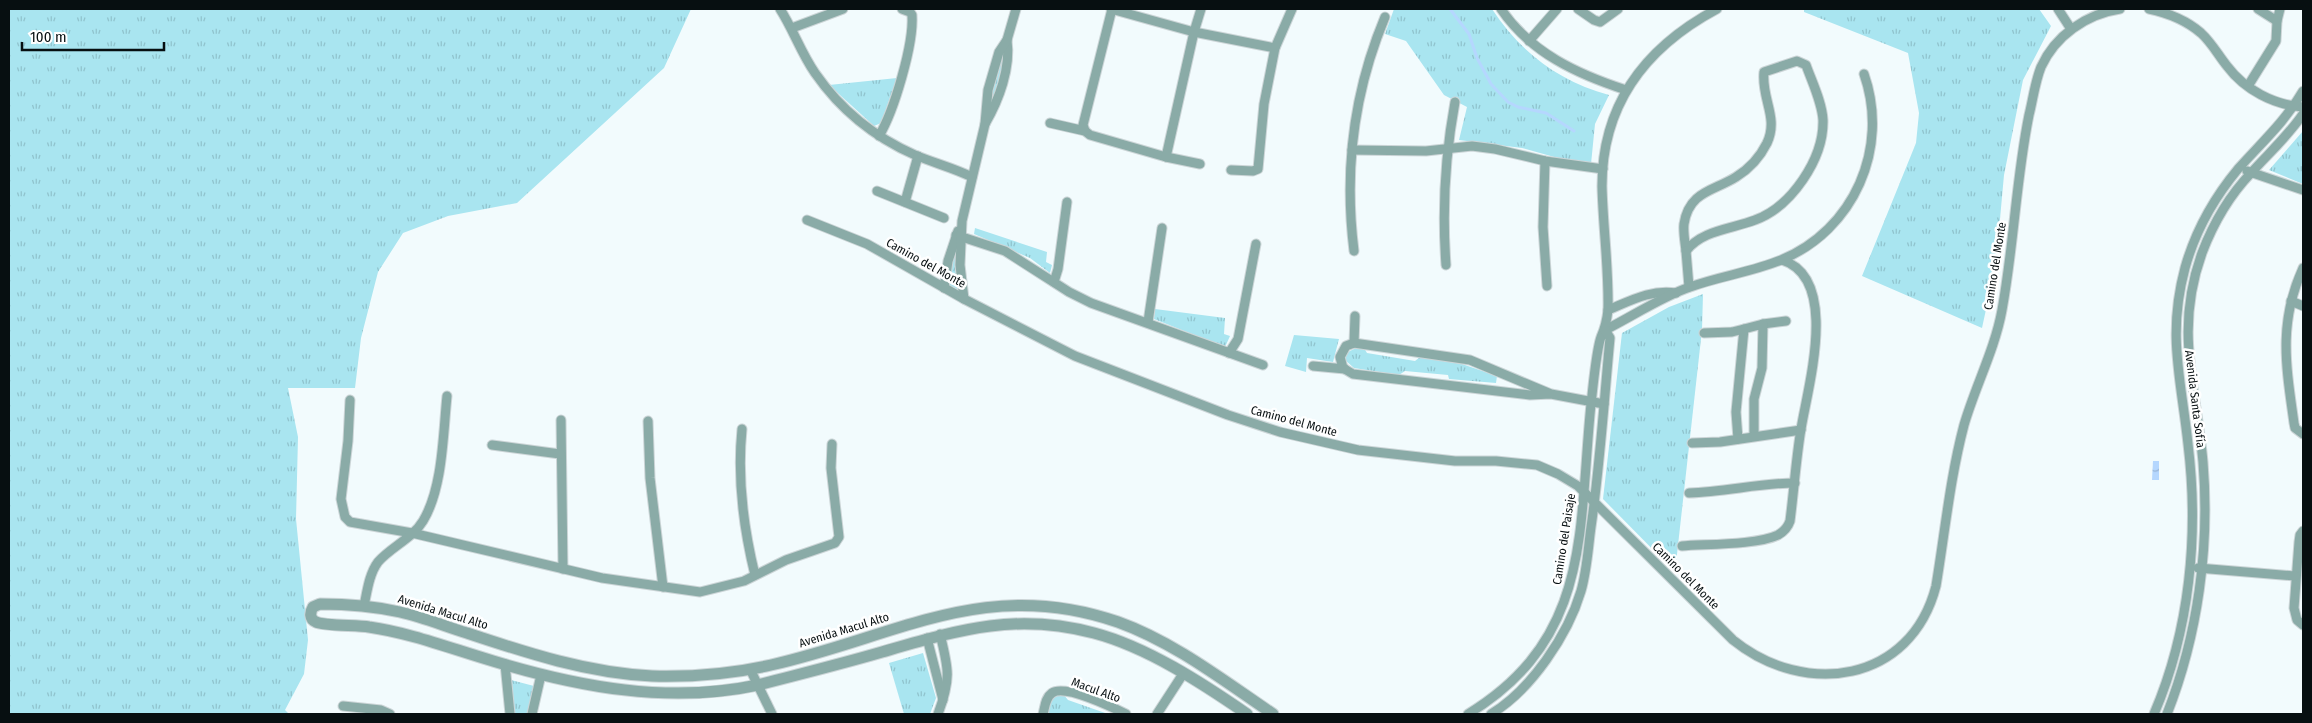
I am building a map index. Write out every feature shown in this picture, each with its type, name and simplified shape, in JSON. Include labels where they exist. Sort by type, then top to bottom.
[{"type":"street","points":[[780,9],[792,28],[806,57],[828,90],[855,118],[879,136],[918,156],[972,177]]},
{"type":"street","points":[[792,28],[842,9]]},
{"type":"street","points":[[879,136],[892,110],[911,31],[912,15],[902,9]]},
{"type":"street","points":[[944,288],[948,261],[958,236],[985,124],[995,106],[1005,72],[1009,52],[1007,40],[1016,9]]},
{"type":"street","points":[[1085,131],[1083,125],[1112,9],[1194,32],[1275,48]]},
{"type":"street","points":[[1166,157],[1194,32],[1201,9]]},
{"type":"street","points":[[1230,170],[1253,171],[1258,169],[1264,104],[1275,48],[1292,9]]},
{"type":"street","points":[[1501,9],[1529,41],[1562,64],[1587,76],[1626,90]]},
{"type":"street","points":[[1529,41],[1557,9]]},
{"type":"street","points":[[1578,9],[1600,22],[1618,9]]},
{"type":"street","name":"Camino del Paisaje","points":[[1468,714],[1490,701],[1515,680],[1536,656],[1553,629],[1569,591],[1584,493],[1592,402],[1601,337],[1605,330],[1608,310],[1603,169],[1610,124],[1626,90],[1640,70],[1664,45],[1717,9]]},
{"type":"street","points":[[2058,9],[2071,29]]},
{"type":"street","name":"Camino del Monte","points":[[806,220],[867,244],[964,299],[1093,364],[1252,423],[1358,450],[1456,461],[1496,461],[1532,464],[1558,474],[1584,493],[1750,654],[1798,672],[1835,675],[1871,666],[1902,645],[1919,626],[1933,596],[1957,454],[1973,398],[2002,313],[2026,130],[2037,78],[2047,56],[2071,29],[2091,17],[2120,9]]},
{"type":"street","points":[[2149,9],[2172,15],[2192,26],[2210,42],[2232,72],[2248,86],[2270,99],[2299,106]]},
{"type":"street","points":[[2258,9],[2277,21]]},
{"type":"street","points":[[2248,86],[2276,41],[2280,9]]},
{"type":"street","points":[[1354,251],[1350,197],[1352,150],[1362,84],[1385,17]]},
{"type":"street","points":[[1686,250],[1691,244],[1704,236],[1757,220],[1791,194],[1807,173],[1818,148],[1823,122],[1821,109],[1806,65],[1797,62],[1764,72],[1763,84],[1773,122],[1767,142],[1756,160],[1742,173],[1706,190],[1692,204],[1684,223],[1686,250],[1689,287]]},
{"type":"street","points":[[1605,330],[1689,287],[1750,271],[1782,260],[1808,246],[1830,227],[1848,206],[1862,181],[1870,155],[1873,128],[1871,100],[1864,74]]},
{"type":"street","name":"Avenida Santa Sofía","points":[[2154,714],[2178,640],[2190,567],[2191,472],[2176,360],[2178,303],[2186,266],[2199,231],[2217,198],[2240,168],[2299,106],[2303,91]]},
{"type":"street","points":[[1446,265],[1444,195],[1447,148],[1455,102]]},
{"type":"street","name":"Avenida Santa Sofía","points":[[2167,714],[2188,648],[2201,568],[2204,488],[2200,436],[2188,360],[2189,306],[2197,271],[2209,237],[2226,205],[2250,173],[2291,131],[2303,114]]},
{"type":"street","points":[[1050,123],[1085,131],[1090,135],[1166,157],[1200,164]]},
{"type":"street","points":[[1352,150],[1426,151],[1472,146],[1495,149],[1545,161],[1603,169]]},
{"type":"street","points":[[905,202],[918,156]]},
{"type":"street","points":[[1545,161],[1543,227],[1548,286]]},
{"type":"street","points":[[2240,168],[2303,190]]},
{"type":"street","points":[[877,191],[944,218]]},
{"type":"street","points":[[1054,282],[1058,269],[1067,202]]},
{"type":"street","points":[[1148,322],[1162,228]]},
{"type":"street","points":[[958,236],[1005,251],[1091,303],[1264,365]]},
{"type":"street","points":[[958,236],[964,299]]},
{"type":"street","points":[[1229,353],[1238,340],[1256,244]]},
{"type":"street","points":[[1682,546],[1764,539],[1780,534],[1787,528],[1790,520],[1801,430],[1815,354],[1815,318],[1812,290],[1808,280],[1800,270],[1782,260]]},
{"type":"street","points":[[2303,268],[2291,301],[2285,333],[2285,363],[2294,423],[2295,428],[2303,434]]},
{"type":"street","points":[[1608,310],[1645,294],[1677,293]]},
{"type":"street","points":[[2291,301],[2303,306]]},
{"type":"street","points":[[1354,343],[1355,316]]},
{"type":"street","points":[[1704,333],[1732,332],[1763,324],[1786,321]]},
{"type":"street","points":[[1754,436],[1754,400],[1762,368],[1763,324]]},
{"type":"street","points":[[1738,439],[1736,412],[1744,329]]},
{"type":"street","name":"Camino del Paisaje","points":[[1491,714],[1515,694],[1550,653],[1568,624],[1585,575],[1610,338],[1605,330]]},
{"type":"street","points":[[1345,369],[1340,362],[1341,354],[1346,346],[1354,343],[1470,360],[1551,394],[1604,404]]},
{"type":"street","points":[[1313,366],[1345,369],[1356,375],[1506,390],[1530,395],[1551,394]]},
{"type":"street","points":[[364,606],[370,578],[378,562],[423,522],[437,483],[447,396]]},
{"type":"street","points":[[350,400],[348,441],[341,499],[345,517],[350,522],[412,533],[563,569],[700,592],[744,581],[786,560],[835,543],[839,537],[831,468],[832,444]]},
{"type":"street","points":[[561,420],[563,569]]},
{"type":"street","points":[[648,421],[650,478],[663,587]]},
{"type":"street","points":[[742,429],[740,492],[755,575]]},
{"type":"street","points":[[1692,443],[1801,430]]},
{"type":"street","points":[[492,446],[560,454]]},
{"type":"street","points":[[1690,493],[1717,492],[1771,483],[1795,483]]},
{"type":"street","points":[[2303,531],[2300,535],[2295,576],[2294,615],[2303,625]]},
{"type":"street","points":[[2190,567],[2295,576]]},
{"type":"street","name":"Avenida Macul Alto","points":[[1247,714],[1154,657],[1118,641],[1068,627],[1035,623],[1005,624],[940,634],[758,685],[728,692],[685,694],[641,692],[598,686],[541,674],[383,629],[317,623],[311,616],[313,607],[320,604],[364,606],[422,617],[555,661],[603,671],[676,676],[750,669],[796,658],[962,610],[1002,605],[1042,606],[1101,617],[1156,639],[1273,714]]},
{"type":"street","points":[[455,649],[454,638],[464,632]]},
{"type":"street","points":[[938,714],[947,690],[948,665],[940,634]]},
{"type":"street","points":[[927,638],[944,700]]},
{"type":"street","points":[[510,714],[504,658],[506,652],[514,648]]},
{"type":"street","points":[[935,668],[943,668],[948,665]]},
{"type":"street","points":[[750,669],[772,714]]},
{"type":"street","points":[[598,686],[605,680],[603,671]]},
{"type":"street","points":[[532,714],[541,674]]},
{"type":"street","points":[[1158,714],[1183,674]]},
{"type":"street","name":"Macul Alto","points":[[1043,714],[1048,697],[1053,692],[1060,691],[1090,698],[1126,714]]},
{"type":"street","points":[[343,706],[372,709],[390,714]]},
{"type":"green space","points":[[9,9],[691,9],[664,68],[517,203],[448,216],[403,233],[378,272],[361,338],[355,388],[288,388],[298,437],[296,519],[308,640],[304,674],[285,710],[289,714],[9,714]]},
{"type":"green space","points":[[1394,9],[1492,9],[1515,39],[1543,63],[1574,82],[1609,95],[1595,124],[1591,164],[1565,160],[1522,148],[1459,140],[1467,107],[1444,95],[1406,41],[1385,34]]},
{"type":"green space","points":[[1804,9],[2039,9],[2051,26],[2023,80],[2004,175],[1996,263],[1982,328],[1862,276],[1916,143],[1919,113],[1908,53],[1804,12]]},
{"type":"green space","points":[[1002,52],[1006,53],[993,105],[988,104]]},
{"type":"green space","points":[[897,78],[881,123],[874,126],[829,85]]},
{"type":"green space","points":[[2303,131],[2303,184],[2269,170]]},
{"type":"green space","points":[[975,228],[1047,252],[1046,262],[1052,265],[1050,273],[1030,258],[974,234]]},
{"type":"green space","points":[[960,240],[956,261],[958,291],[948,286],[948,267]]},
{"type":"green space","points":[[1703,294],[1702,330],[1675,572],[1603,499],[1622,333],[1669,307]]},
{"type":"green space","points":[[1155,309],[1225,318],[1224,334],[1230,336],[1225,347],[1154,319]]},
{"type":"green space","points":[[1294,335],[1339,339],[1333,362],[1307,358],[1306,372],[1285,366]]},
{"type":"green space","points":[[1356,348],[1364,348],[1367,353],[1415,361],[1420,357],[1462,364],[1497,376],[1496,383],[1449,379],[1448,375],[1405,371],[1399,375],[1354,368],[1344,359],[1346,353]]},
{"type":"green space","points":[[923,653],[936,698],[930,714],[904,714],[889,663]]},
{"type":"green space","points":[[511,680],[534,686],[529,714],[515,714]]},
{"type":"green space","points":[[1064,695],[1068,700],[1108,714],[1048,714],[1051,700],[1054,696]]},
{"type":"water","points":[[2153,461],[2159,461],[2159,480],[2152,480]]},
{"type":"waterway","points":[[1450,9],[1469,34],[1477,58],[1491,84],[1508,102],[1518,107],[1546,113],[1574,131]]}]
